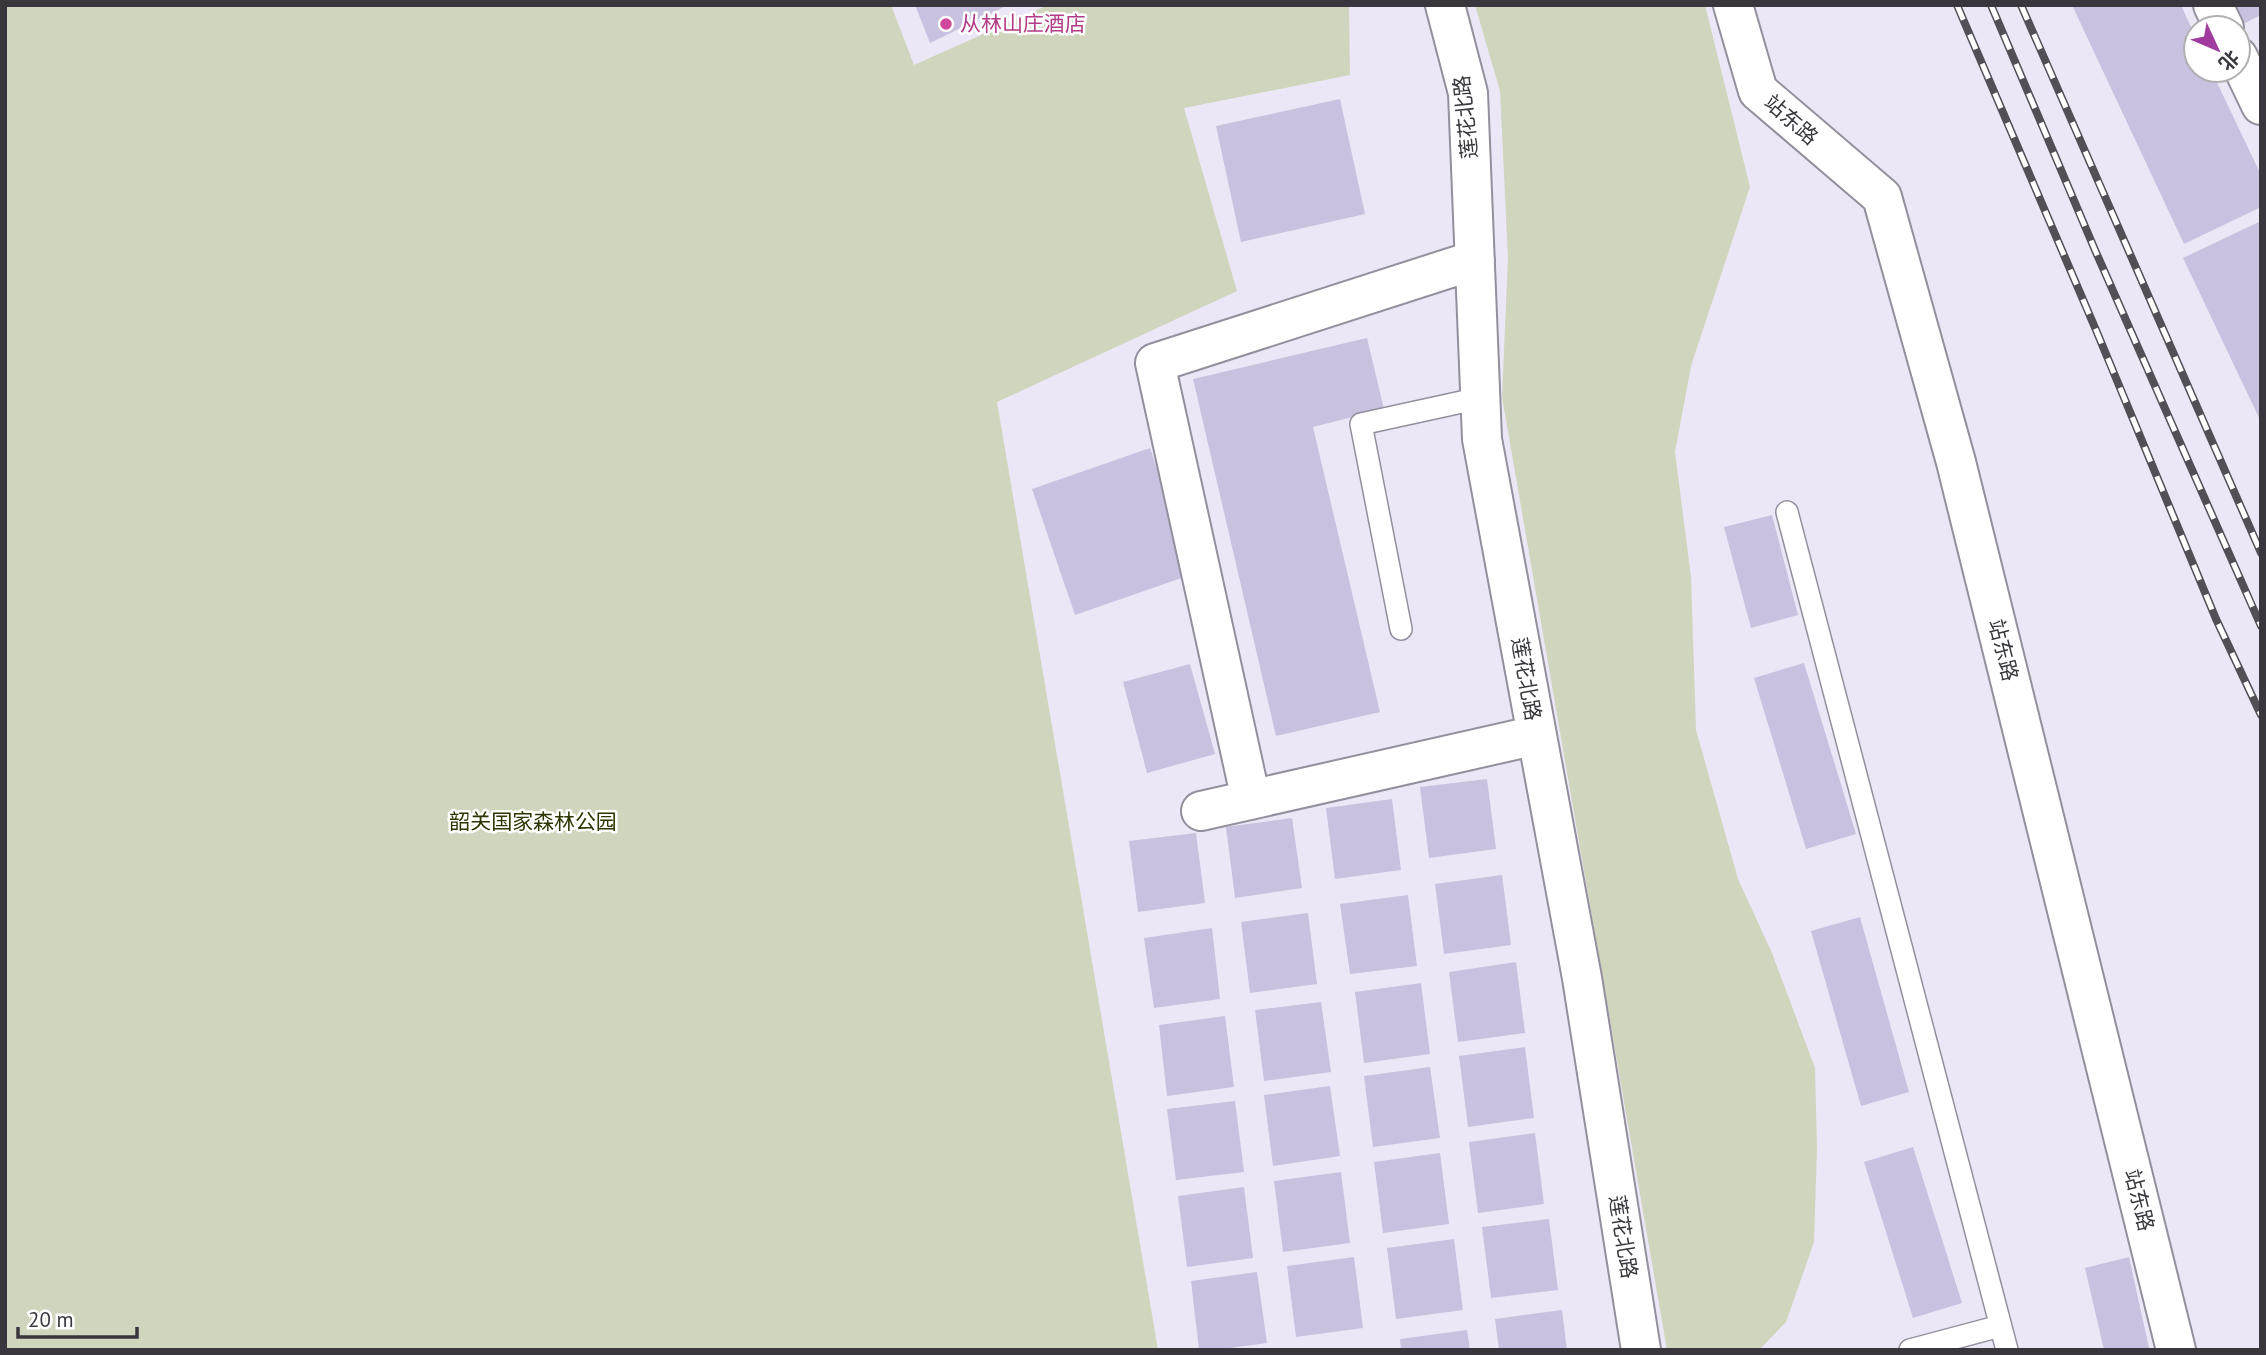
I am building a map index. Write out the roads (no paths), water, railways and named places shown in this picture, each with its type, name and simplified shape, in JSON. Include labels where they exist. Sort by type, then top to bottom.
[{"type":"street","name":"莲花北路","points":[[1445,5],[1468,93],[1482,439],[1581,978],[1641,1350]]},
{"type":"street","name":"站东路","points":[[1733,5],[1758,91],[1882,197],[1956,462],[2176,1350]]},
{"type":"street","points":[[1251,800],[1155,363],[1475,260]]},
{"type":"street","points":[[1201,811],[1537,735]]},
{"type":"lane","points":[[1401,629],[1361,424],[1480,398]]},
{"type":"lane","points":[[1787,512],[2007,1350]]},
{"type":"lane","points":[[1910,1350],[2000,1326]]},
{"type":"railway","points":[[1957,5],[2216,619],[2261,715]]},
{"type":"railway","points":[[1991,5],[2095,250],[2261,626]]},
{"type":"railway","points":[[2021,5],[2261,553]]},
{"type":"place","name":"从林山庄酒店","points":[[946,24]]},
{"type":"park label","name":"韶关国家森林公园","points":[[533,822]]}]
